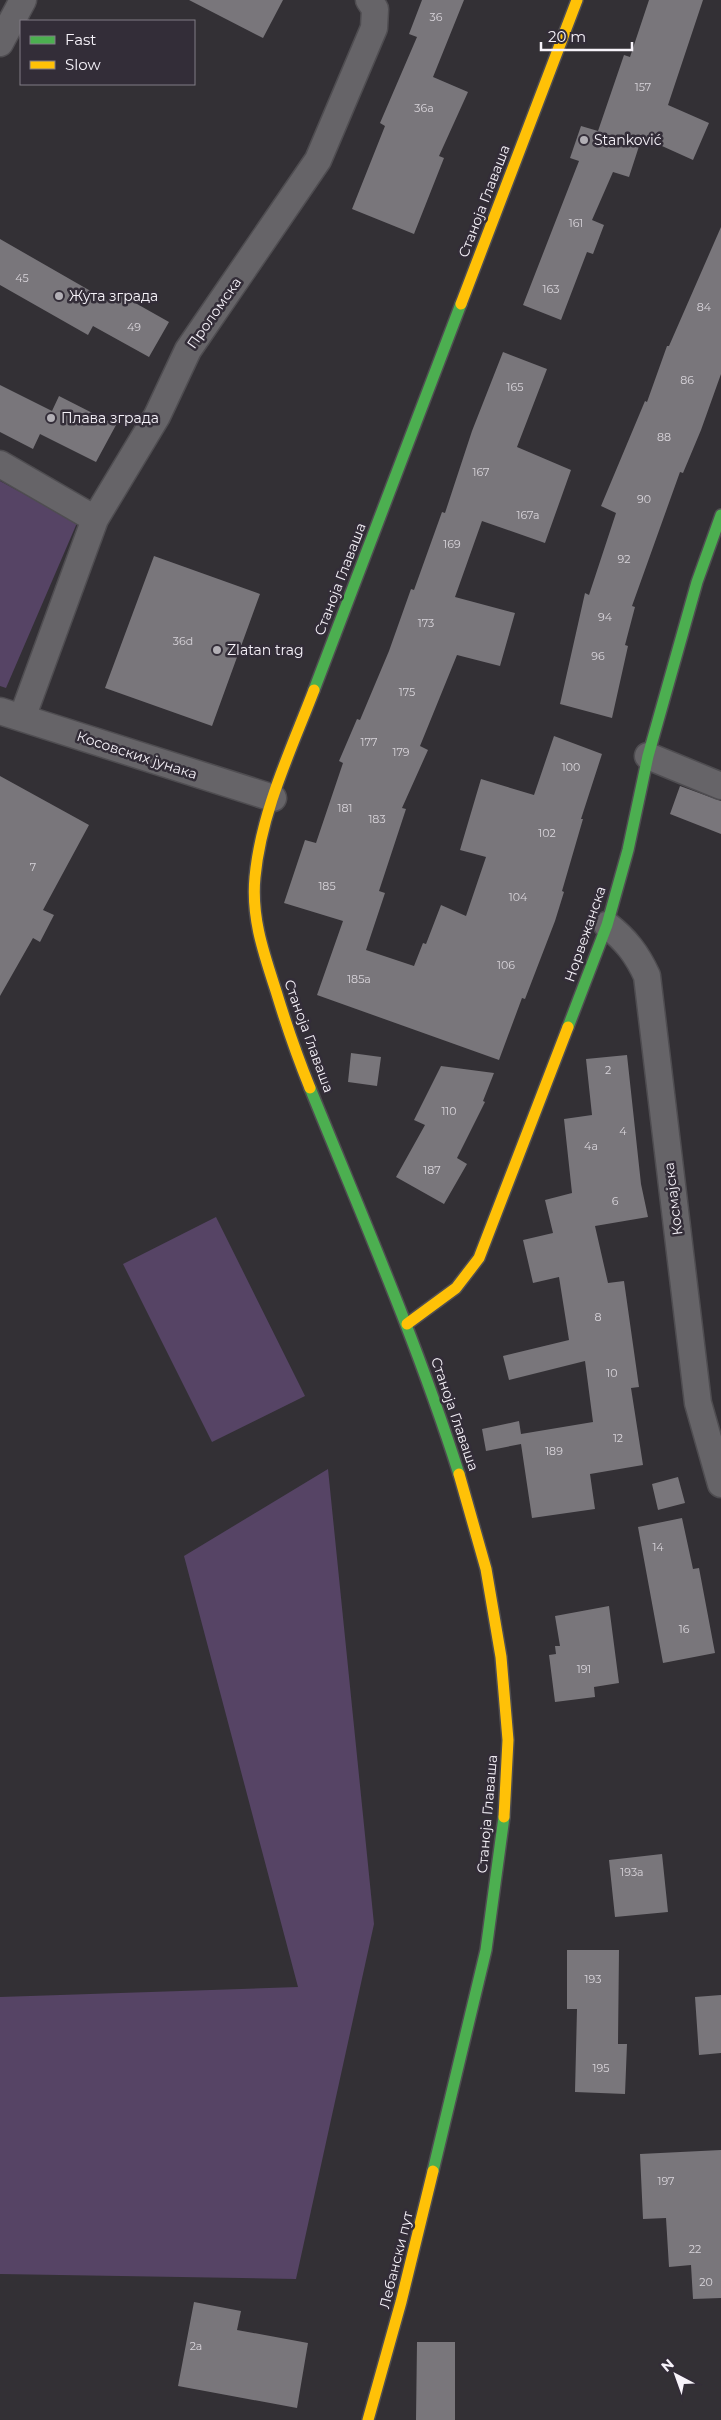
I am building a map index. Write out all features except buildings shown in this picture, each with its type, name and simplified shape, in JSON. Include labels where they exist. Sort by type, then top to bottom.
[{"type":"main road","name":"Станоја Главаша","points":[[450,2106],[486,1950],[504,1822],[508,1740],[501,1657],[486,1569],[440,1413],[406,1324],[295,1052],[258,935],[255,877],[262,838],[274,798],[577,0]]},
{"type":"main road","name":"Норвежанска","points":[[406,1324],[445,1299],[468,1278],[479,1258],[607,925],[628,850],[648,756],[697,582],[721,515]]},
{"type":"main road","name":"Лебански пут","points":[[368,2420],[401,2302],[450,2106]]},
{"type":"street","points":[[0,43],[24,0]]},
{"type":"street","name":"Проломска","points":[[11,715],[95,519],[157,416],[188,350],[318,160],[374,28],[372,4]]},
{"type":"street","points":[[0,464],[95,519]]},
{"type":"street","name":"Косовских јунака","points":[[11,715],[274,798]]},
{"type":"street","points":[[648,756],[721,786]]},
{"type":"street","name":"Космајска","points":[[607,925],[627,942],[639,959],[647,976],[698,1403],[718,1459],[721,1484]]},
{"type":"shaded area","points":[[0,481],[77,523],[6,688],[0,686]]},
{"type":"shaded area","points":[[216,1217],[305,1396],[212,1442],[123,1264]]},
{"type":"shaded area","points":[[328,1469],[374,1924],[296,2279],[0,2274],[0,1997],[298,1987],[184,1556]]},
{"type":"traffic: fast","points":[[314,690],[461,304]]},
{"type":"traffic: fast","points":[[568,1027],[607,925],[628,850],[648,756],[697,582],[721,515]]},
{"type":"traffic: fast","points":[[310,1088],[407,1328],[459,1474]]},
{"type":"traffic: fast","points":[[433,2171],[486,1950],[504,1817]]},
{"type":"traffic: slow","points":[[461,304],[577,0]]},
{"type":"traffic: slow","points":[[310,1088],[288,1028],[263,949],[257,921],[254,892],[258,853],[270,805],[314,690]]},
{"type":"traffic: slow","points":[[407,1324],[456,1288],[479,1258],[568,1027]]},
{"type":"traffic: slow","points":[[459,1474],[486,1569],[501,1657],[508,1740],[504,1817]]},
{"type":"traffic: slow","points":[[368,2420],[401,2302],[433,2171]]},
{"type":"place","name":"Stanković","points":[[584,140]]},
{"type":"place","name":"Жута зграда","points":[[59,296]]},
{"type":"place","name":"Плава зграда","points":[[51,418]]},
{"type":"place","name":"Zlatan trag","points":[[217,650]]}]
